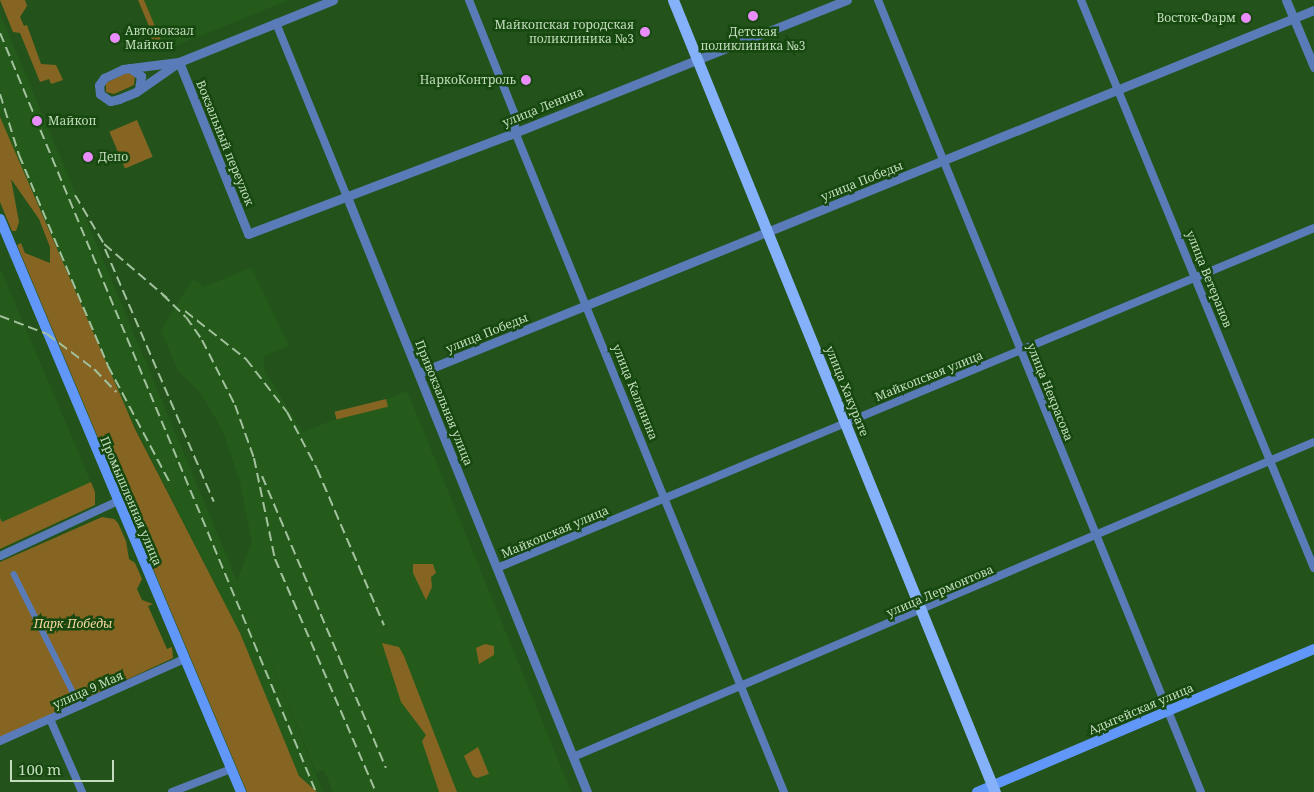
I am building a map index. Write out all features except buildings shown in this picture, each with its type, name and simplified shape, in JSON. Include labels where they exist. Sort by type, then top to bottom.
[{"type":"main road","name":"улица Хакурате","points":[[673,0],[994,789]]},
{"type":"main road","name":"Промышленная улица","points":[[0,219],[241,792]]},
{"type":"main road","name":"Адыгейская улица","points":[[978,792],[994,789],[1168,711],[1314,649]]},
{"type":"street","points":[[179,62],[129,68],[104,78],[99,85],[100,94],[106,100],[115,101],[179,62],[333,0]]},
{"type":"street","name":"улица Калинина","points":[[469,0],[515,116],[516,132],[784,792]]},
{"type":"street","name":"улица Ленина","points":[[248,234],[516,132],[846,0]]},
{"type":"street","name":"улица Некрасова","points":[[878,0],[1201,792]]},
{"type":"street","name":"улица Ветеранов","points":[[1081,0],[1197,278],[1314,568]]},
{"type":"street","points":[[1286,0],[1314,67]]},
{"type":"street","name":"улица Победы","points":[[419,373],[1314,10]]},
{"type":"street","name":"Привокзальная улица","points":[[276,23],[587,792]]},
{"type":"street","name":"Вокзальный переулок","points":[[179,62],[248,234]]},
{"type":"street","points":[[129,68],[141,76],[139,88]]},
{"type":"street","name":"Майкопская улица","points":[[497,568],[1314,228]]},
{"type":"street","name":"улица Лермонтова","points":[[573,757],[923,611],[1314,442]]},
{"type":"street","points":[[0,556],[118,501]]},
{"type":"street","points":[[14,574],[80,706]]},
{"type":"street","name":"улица 9 Мая","points":[[0,741],[184,659]]},
{"type":"street","points":[[50,719],[82,792]]},
{"type":"street","points":[[172,792],[231,769]]},
{"type":"shaded area","points":[[144,0],[289,0],[165,50]]},
{"type":"shaded area","points":[[0,13],[237,581],[252,542],[240,482],[223,431],[200,392],[178,371],[161,330],[193,279],[204,287],[251,268],[289,346],[264,356],[264,370],[303,432],[407,391],[571,792],[333,792],[324,770],[316,772],[238,581],[323,792],[317,792],[299,776],[240,633],[108,373],[0,117]]},
{"type":"shaded area","points":[[0,268],[95,492],[95,505],[0,549]]},
{"type":"green space","points":[[0,0],[25,0],[27,6],[20,17],[24,26],[27,25],[41,64],[56,65],[63,80],[51,84],[49,79],[40,82],[20,33],[13,32]]},
{"type":"green space","points":[[138,0],[144,0],[162,43],[152,47],[151,31]]},
{"type":"green space","points":[[128,72],[135,75],[134,85],[114,94],[106,92],[106,83]]},
{"type":"green space","points":[[0,117],[135,429],[240,633],[299,776],[317,792],[247,792],[17,245],[21,243],[25,253],[50,263],[50,247],[39,219],[11,179],[19,222],[16,231],[12,231],[0,202]]},
{"type":"green space","points":[[137,120],[153,157],[125,169],[109,132]]},
{"type":"green space","points":[[386,399],[388,407],[337,420],[335,412]]},
{"type":"green space","points":[[91,482],[95,492],[95,505],[0,549],[0,518],[2,522]]},
{"type":"green space","name":"Парк Победы","points":[[102,517],[114,519],[118,523],[126,541],[129,559],[135,563],[142,579],[137,589],[142,600],[153,604],[148,606],[167,649],[172,647],[173,658],[0,739],[0,562]]},
{"type":"green space","points":[[413,564],[433,564],[436,573],[431,577],[432,587],[426,600],[413,573]]},
{"type":"green space","points":[[382,643],[399,647],[404,656],[457,792],[439,792],[422,741],[426,735],[401,702]]},
{"type":"green space","points":[[485,644],[494,646],[494,655],[479,664],[476,648]]},
{"type":"green space","points":[[478,747],[489,774],[477,778],[473,776],[464,756]]},
{"type":"railway","points":[[0,33],[316,792]]},
{"type":"railway","points":[[0,94],[19,155],[108,366],[171,485]]},
{"type":"railway","points":[[75,195],[104,244],[167,298]]},
{"type":"railway","points":[[105,249],[214,502]]},
{"type":"railway","points":[[162,294],[186,317],[202,340],[235,405],[254,458],[275,559],[376,792]]},
{"type":"railway","points":[[185,311],[246,359],[287,412],[317,469],[384,625]]},
{"type":"railway","points":[[0,316],[47,334],[94,369],[116,392]]},
{"type":"railway","points":[[262,476],[386,768]]},
{"type":"place","name":"Детская поликлиника №3","points":[[753,16]]},
{"type":"place","name":"Восток-Фарм","points":[[1246,18]]},
{"type":"place","name":"Майкопская городская поликлиника №3","points":[[645,32]]},
{"type":"place","name":"Автовокзал Майкоп","points":[[115,38]]},
{"type":"place","name":"НаркоКонтроль","points":[[526,80]]},
{"type":"place","name":"Майкоп","points":[[37,121]]},
{"type":"place","name":"Депо","points":[[88,157]]}]
